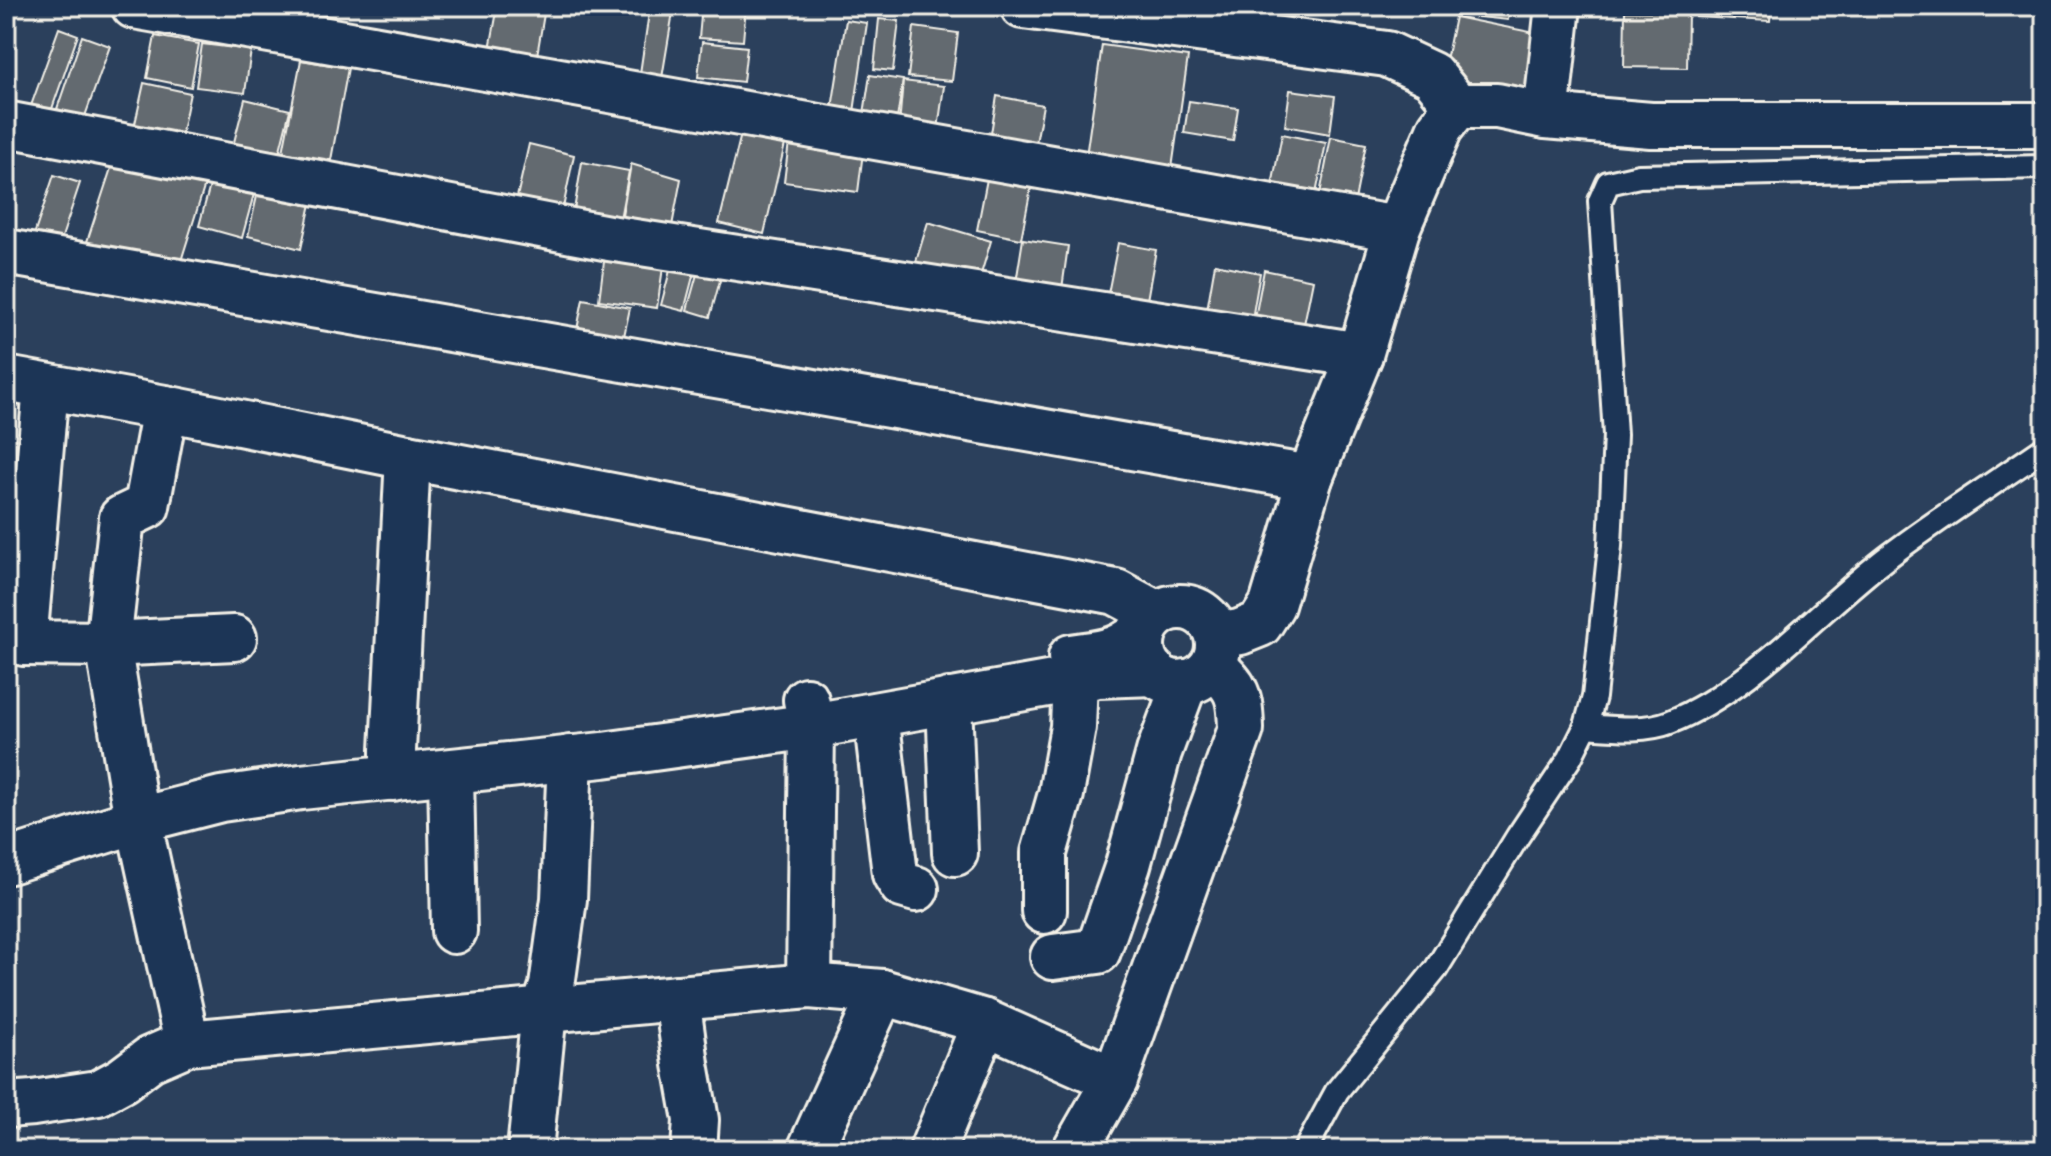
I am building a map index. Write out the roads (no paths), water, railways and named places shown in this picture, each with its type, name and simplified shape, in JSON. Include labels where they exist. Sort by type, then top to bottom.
[{"type":"street","points":[[134,6],[1397,229]]},
{"type":"street","points":[[1023,6],[1387,54],[1432,75],[1457,106]]},
{"type":"street","points":[[1546,116],[1558,6]]},
{"type":"street","points":[[6,842],[42,827],[136,808],[301,787],[393,764],[600,731],[809,713],[876,715],[1098,675],[1193,664],[1240,632],[1260,624],[1272,605],[1310,478],[1360,355],[1397,229],[1440,128],[1457,106]]},
{"type":"street","points":[[1457,106],[1497,106],[1546,116],[1651,125],[2045,125]]},
{"type":"street","points":[[6,124],[609,238],[1360,355]]},
{"type":"street","points":[[6,252],[1310,478]]},
{"type":"street","points":[[234,638],[108,644],[24,643],[26,383],[1116,592],[1151,622]]},
{"type":"street","points":[[165,408],[147,506],[122,518],[108,644],[136,808],[187,1043]]},
{"type":"street","points":[[393,764],[408,457]]},
{"type":"street","points":[[393,764],[451,772],[570,758],[809,713],[1106,652],[1128,644],[1151,622],[1174,607],[1193,608],[1209,619],[1159,752],[1128,865],[1098,951],[1053,957]]},
{"type":"street","points":[[1075,1150],[1115,1080],[1241,729],[1240,703],[1232,683],[1193,664],[1145,660],[1142,644],[1151,622]]},
{"type":"street","points":[[1044,911],[1044,853],[1061,794],[1073,727],[1075,679]]},
{"type":"street","points":[[949,701],[955,853]]},
{"type":"street","points":[[809,713],[809,986]]},
{"type":"street","points":[[876,715],[895,874],[902,885],[916,889]]},
{"type":"street","points":[[530,1150],[544,1011],[552,986],[564,899],[570,758]]},
{"type":"street","points":[[451,772],[454,931]]},
{"type":"street","points":[[6,862],[136,808]]},
{"type":"street","points":[[6,1105],[98,1093],[150,1059],[187,1043],[809,986],[882,992],[985,1022],[1115,1080]]},
{"type":"street","points":[[810,1150],[882,992]]},
{"type":"street","points":[[677,998],[696,1120],[694,1150]]},
{"type":"street","points":[[932,1150],[985,1022]]},
{"type":"lane","points":[[1305,1150],[1337,1091],[1436,969],[1570,758],[1586,726],[1594,697],[1610,546],[1615,435],[1600,201],[1608,183],[1639,176],[2045,167]]},
{"type":"lane","points":[[1586,726],[1627,729],[1668,723],[1710,703],[1747,677],[1889,557],[2045,448]]}]
